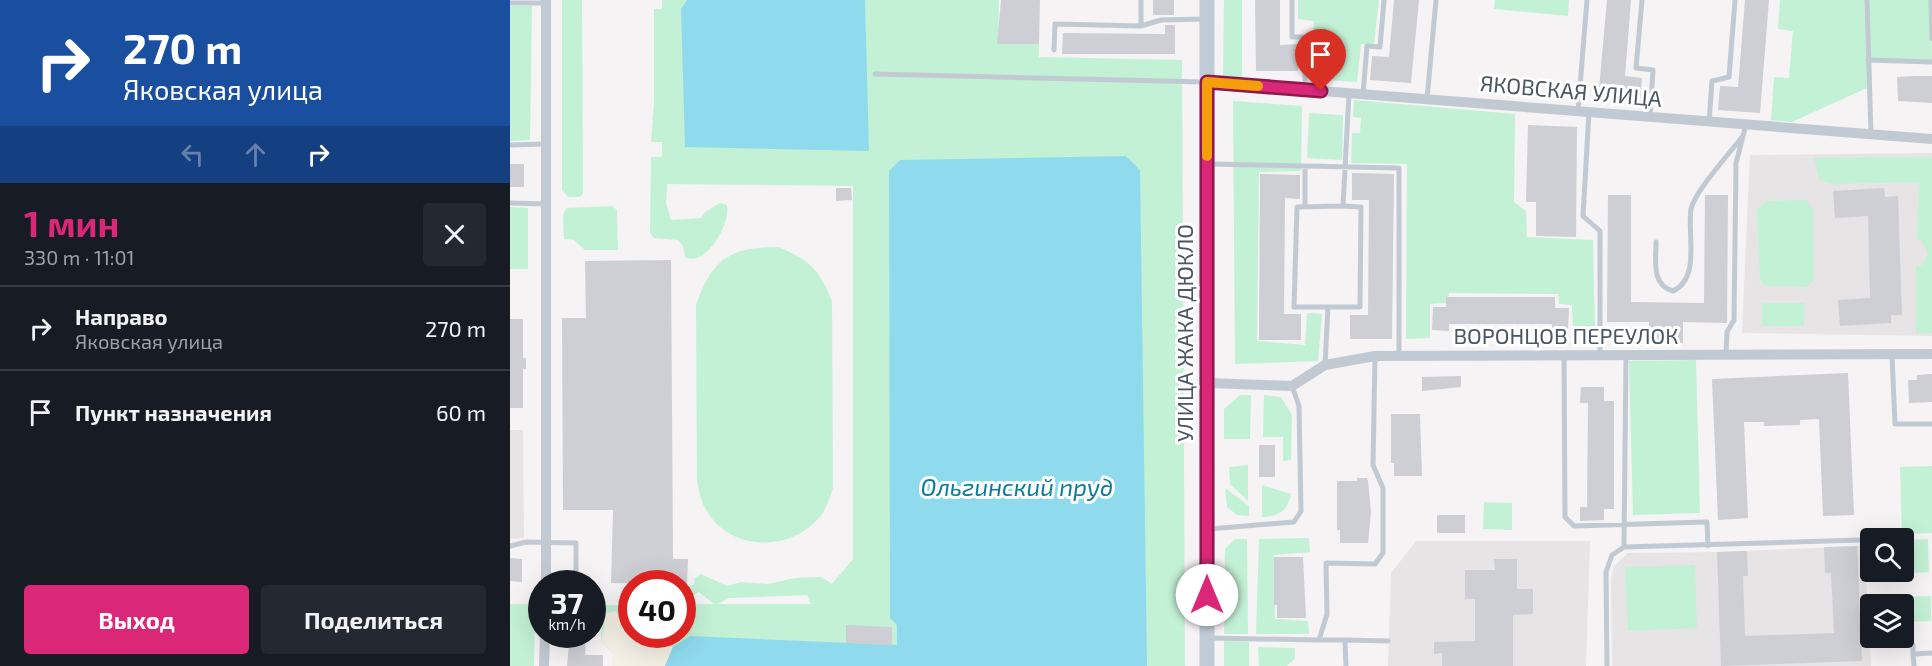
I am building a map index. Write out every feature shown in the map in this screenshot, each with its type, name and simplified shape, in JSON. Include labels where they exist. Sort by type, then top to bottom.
[{"type":"street","name":"УЛИЦА ЖАКА ДЮКЛО","points":[[1207,0],[1208,666]]},
{"type":"street","points":[[546,2],[546,570]]},
{"type":"street","name":"ЯКОВСКАЯ УЛИЦА","points":[[1207,82],[1932,139]]},
{"type":"street","name":"ВОРОНЦОВ ПЕРЕУЛОК","points":[[1292,386],[1325,365],[1375,356],[1932,354]]},
{"type":"street","points":[[1207,383],[1292,386]]},
{"type":"street","points":[[544,666],[545,648]]},
{"type":"lane","points":[[1141,0],[1141,26]]},
{"type":"lane","points":[[1292,0],[1292,37],[1305,37],[1305,90]]},
{"type":"lane","points":[[1363,94],[1367,46],[1380,47],[1384,0]]},
{"type":"lane","points":[[1427,99],[1436,0]]},
{"type":"lane","points":[[1587,0],[1583,112],[1583,216],[1600,231],[1600,354]]},
{"type":"lane","points":[[1642,0],[1636,68],[1653,70],[1650,117]]},
{"type":"lane","points":[[1709,122],[1712,81],[1729,77],[1735,0]]},
{"type":"lane","points":[[1867,0],[1871,135]]},
{"type":"lane","points":[[1931,0],[1932,39]]},
{"type":"lane","points":[[510,3],[546,2]]},
{"type":"lane","points":[[1054,50],[1055,24],[1141,26],[1161,20],[1207,19]]},
{"type":"lane","points":[[1868,60],[1932,62]]},
{"type":"lane","points":[[875,74],[1207,82]]},
{"type":"lane","points":[[1343,206],[1349,93]]},
{"type":"lane","points":[[1726,355],[1727,332],[1734,320],[1736,163],[1746,125]]},
{"type":"lane","points":[[1656,242],[1659,282],[1664,289],[1673,291],[1681,287],[1686,279],[1690,262],[1691,207],[1742,137]]},
{"type":"lane","points":[[510,145],[546,144]]},
{"type":"lane","points":[[1207,164],[1399,168],[1399,356]]},
{"type":"lane","points":[[1305,167],[1305,207]]},
{"type":"lane","points":[[510,203],[546,204]]},
{"type":"lane","points":[[1297,207],[1305,207],[1361,207],[1360,307],[1294,307],[1297,207]]},
{"type":"lane","points":[[1325,365],[1328,307]]},
{"type":"lane","points":[[1892,353],[1894,424],[1932,424]]},
{"type":"lane","points":[[1564,354],[1565,517],[1574,526],[1707,522],[1708,546]]},
{"type":"lane","points":[[1624,547],[1626,354]]},
{"type":"lane","points":[[1319,640],[1327,614],[1326,563],[1375,564],[1383,553],[1383,488],[1373,465],[1375,356]]},
{"type":"lane","points":[[1207,529],[1294,522],[1301,511],[1299,406],[1292,386]]},
{"type":"lane","points":[[1607,666],[1606,572],[1612,555],[1624,547],[1860,540]]},
{"type":"lane","points":[[510,546],[526,542],[576,543],[576,570]]},
{"type":"lane","points":[[1208,638],[1389,641]]},
{"type":"lane","points":[[1345,640],[1346,666]]},
{"type":"lane","points":[[1913,648],[1914,666]]},
{"type":"lane","points":[[1913,654],[1932,653]]},
{"type":"shaded area","points":[[1932,153],[1932,336],[1742,333],[1750,155]]},
{"type":"shaded area","points":[[510,430],[523,430],[524,538],[510,539]]},
{"type":"shaded area","points":[[1416,541],[1590,541],[1586,666],[1388,666],[1391,573]]},
{"type":"shaded area","points":[[1860,546],[1860,582],[1866,582],[1867,594],[1860,594],[1860,648],[1870,648],[1871,666],[1612,666],[1611,580],[1614,566],[1628,553]]},
{"type":"green space","points":[[562,0],[582,0],[583,194],[579,197],[568,197],[562,190]]},
{"type":"green space","points":[[662,0],[999,0],[998,44],[1039,44],[1039,57],[1182,60],[1185,666],[612,666],[612,652],[606,647],[606,605],[618,605],[618,648],[696,648],[696,604],[714,604],[699,592],[696,594],[696,577],[701,574],[727,586],[741,582],[768,584],[795,578],[821,577],[832,584],[853,559],[853,186],[667,184],[666,203],[671,220],[701,218],[705,212],[720,203],[727,205],[725,222],[709,250],[693,259],[685,257],[683,246],[678,240],[654,238],[650,233],[651,157],[662,157],[662,142],[651,142],[654,104],[654,9],[662,9]],"holes":[[[807,595],[811,604],[718,604],[729,598]]]},
{"type":"green space","points":[[1224,0],[1242,0],[1242,79],[1223,78]]},
{"type":"green space","points":[[1298,0],[1379,0],[1374,44],[1361,44],[1357,82],[1311,79],[1314,21],[1298,19]]},
{"type":"green space","points":[[1495,0],[1569,0],[1568,16],[1494,9]]},
{"type":"green space","points":[[1780,0],[1931,0],[1932,62],[1868,60],[1869,87],[1792,122],[1771,120],[1774,77],[1789,78],[1793,31],[1778,29]]},
{"type":"green space","points":[[510,6],[532,6],[530,140],[510,141]]},
{"type":"green space","points":[[1354,100],[1515,114],[1514,202],[1526,211],[1527,237],[1593,240],[1595,330],[1573,331],[1572,305],[1559,304],[1558,294],[1449,293],[1447,303],[1430,304],[1430,338],[1406,339],[1407,164],[1351,163],[1352,133],[1360,133],[1361,118],[1353,117]]},
{"type":"green space","points":[[1233,101],[1302,106],[1301,171],[1259,172],[1257,341],[1305,345],[1307,313],[1322,314],[1318,361],[1235,364]]},
{"type":"green space","points":[[1309,113],[1343,115],[1342,160],[1307,158]]},
{"type":"green space","points":[[1932,157],[1932,333],[1916,333],[1916,267],[1922,265],[1928,254],[1922,241],[1917,240],[1919,182],[1833,184],[1819,179],[1814,158]]},
{"type":"green space","points":[[1806,200],[1813,209],[1814,280],[1807,287],[1765,286],[1760,279],[1757,210],[1766,201]]},
{"type":"green space","points":[[612,206],[617,210],[618,250],[585,250],[574,240],[564,239],[563,214],[567,208]]},
{"type":"green space","points":[[510,207],[528,208],[528,269],[510,269]]},
{"type":"green space","points":[[778,247],[806,261],[818,273],[832,301],[833,488],[824,511],[810,527],[795,536],[779,541],[762,542],[745,540],[729,533],[716,523],[705,508],[700,495],[697,481],[696,305],[709,276],[725,259],[747,250]]},
{"type":"green space","points":[[1762,303],[1804,303],[1804,326],[1762,326]]},
{"type":"green space","points":[[1696,360],[1700,513],[1633,515],[1629,361]]},
{"type":"green space","points":[[1240,395],[1251,395],[1250,439],[1224,439],[1224,409]]},
{"type":"green space","points":[[1264,395],[1281,397],[1292,415],[1291,460],[1283,461],[1283,437],[1263,437]]},
{"type":"green space","points":[[1248,465],[1248,501],[1230,484],[1229,467]]},
{"type":"green space","points":[[1932,466],[1932,533],[1914,534],[1914,528],[1902,528],[1900,467]]},
{"type":"green space","points":[[1262,485],[1291,494],[1285,509],[1273,516],[1262,517]]},
{"type":"green space","points":[[1225,488],[1249,506],[1249,516],[1237,515],[1227,507]]},
{"type":"green space","points":[[1484,502],[1512,503],[1512,530],[1483,529]]},
{"type":"green space","points":[[1309,538],[1310,552],[1274,555],[1275,619],[1308,621],[1309,634],[1256,634],[1259,539]]},
{"type":"green space","points":[[1235,539],[1247,539],[1248,634],[1224,634],[1225,549]]},
{"type":"green space","points":[[1928,539],[1929,572],[1914,573],[1914,540]]},
{"type":"green space","points":[[1695,565],[1697,628],[1628,631],[1625,567]]},
{"type":"green space","points":[[1914,596],[1931,596],[1931,621],[1914,622]]},
{"type":"green space","points":[[510,604],[528,604],[528,648],[534,648],[534,666],[510,666]]},
{"type":"green space","points":[[1224,641],[1249,642],[1249,666],[1224,666]]},
{"type":"green space","points":[[1258,647],[1295,648],[1295,658],[1287,666],[1259,666]]},
{"type":"sand","points":[[616,611],[618,614],[618,648],[673,648],[665,666],[612,666],[612,652],[606,647],[606,613]]},
{"type":"water","points":[[687,0],[865,0],[869,151],[685,147],[681,9]]},
{"type":"water","name":"Ольгинский пруд","points":[[1126,156],[1140,170],[1147,666],[665,666],[673,648],[696,648],[696,636],[897,645],[897,625],[890,618],[889,171],[900,160]]},
{"type":"building","points":[[1001,0],[1040,0],[1039,44],[997,44]]},
{"type":"building","points":[[1153,0],[1174,0],[1174,15],[1153,15]]},
{"type":"building","points":[[1255,0],[1280,0],[1280,45],[1298,44],[1298,71],[1256,71]]},
{"type":"building","points":[[1394,0],[1419,0],[1411,83],[1370,80],[1372,56],[1389,57]]},
{"type":"building","points":[[1607,0],[1631,0],[1625,76],[1642,78],[1640,104],[1598,100]]},
{"type":"building","points":[[1745,0],[1769,0],[1760,113],[1718,110],[1720,86],[1738,87]]},
{"type":"building","points":[[1165,25],[1175,25],[1175,54],[1062,54],[1063,33],[1165,34]]},
{"type":"building","points":[[1932,76],[1932,103],[1898,101],[1897,77]]},
{"type":"building","points":[[1528,125],[1577,127],[1576,237],[1536,236],[1536,202],[1526,202]]},
{"type":"building","points":[[510,164],[524,164],[524,187],[510,187]]},
{"type":"building","points":[[1352,173],[1394,174],[1392,339],[1350,339],[1350,315],[1368,315],[1369,200],[1352,200]]},
{"type":"building","points":[[1260,174],[1300,175],[1300,199],[1285,198],[1284,314],[1301,314],[1301,340],[1259,340]]},
{"type":"building","points":[[836,188],[851,188],[852,200],[836,201]]},
{"type":"building","points":[[1884,188],[1885,197],[1898,196],[1902,315],[1891,315],[1891,323],[1840,326],[1838,300],[1870,298],[1868,216],[1835,218],[1833,191]]},
{"type":"building","points":[[1608,195],[1631,195],[1631,302],[1704,303],[1705,195],[1728,195],[1727,323],[1683,322],[1683,343],[1649,342],[1649,322],[1607,322]]},
{"type":"building","points":[[671,260],[673,559],[688,559],[688,570],[618,570],[618,583],[611,583],[613,510],[563,510],[562,318],[586,318],[585,261]]},
{"type":"building","points":[[1446,297],[1555,297],[1555,308],[1569,308],[1568,331],[1552,331],[1552,324],[1449,324],[1449,331],[1432,330],[1433,307],[1446,307]]},
{"type":"building","points":[[510,319],[523,319],[523,358],[526,358],[526,369],[523,369],[523,408],[510,408]]},
{"type":"building","points":[[1848,373],[1854,515],[1823,516],[1819,419],[1800,420],[1800,425],[1764,426],[1764,422],[1744,422],[1748,518],[1718,520],[1712,379]]},
{"type":"building","points":[[1932,374],[1932,402],[1909,403],[1908,380],[1917,380],[1917,375]]},
{"type":"building","points":[[1461,376],[1461,387],[1422,391],[1422,377]]},
{"type":"building","points":[[1581,387],[1604,387],[1604,401],[1614,401],[1614,509],[1604,509],[1604,520],[1580,521],[1580,507],[1587,507],[1588,403],[1580,403]]},
{"type":"building","points":[[1391,414],[1420,414],[1422,476],[1394,476],[1394,463],[1391,463]]},
{"type":"building","points":[[1259,445],[1275,445],[1275,477],[1259,477]]},
{"type":"building","points":[[1357,478],[1367,478],[1368,481],[1371,512],[1368,543],[1340,543],[1340,530],[1337,530],[1337,481],[1357,481]]},
{"type":"building","points":[[1437,515],[1465,515],[1465,533],[1437,533]]},
{"type":"building","points":[[1857,546],[1862,661],[1721,666],[1717,552],[1747,551],[1748,576],[1743,576],[1745,636],[1834,633],[1831,573],[1825,573],[1824,547]]},
{"type":"building","points":[[1274,557],[1303,557],[1306,618],[1277,618],[1277,605],[1274,605]]},
{"type":"building","points":[[510,558],[522,559],[522,582],[510,581]]},
{"type":"building","points":[[1494,559],[1517,559],[1517,589],[1533,589],[1533,614],[1513,615],[1513,666],[1442,666],[1442,653],[1434,654],[1434,642],[1475,641],[1475,599],[1465,599],[1465,570],[1495,570]]},
{"type":"building","points":[[846,625],[892,627],[892,645],[846,643]]},
{"type":"building","points":[[569,648],[585,648],[585,655],[603,655],[603,666],[567,666]]},
{"type":"slow traffic","points":[[1207,156],[1207,82],[1258,86]]},
{"type":"route","points":[[1207,595],[1207,82],[1321,91]]}]
